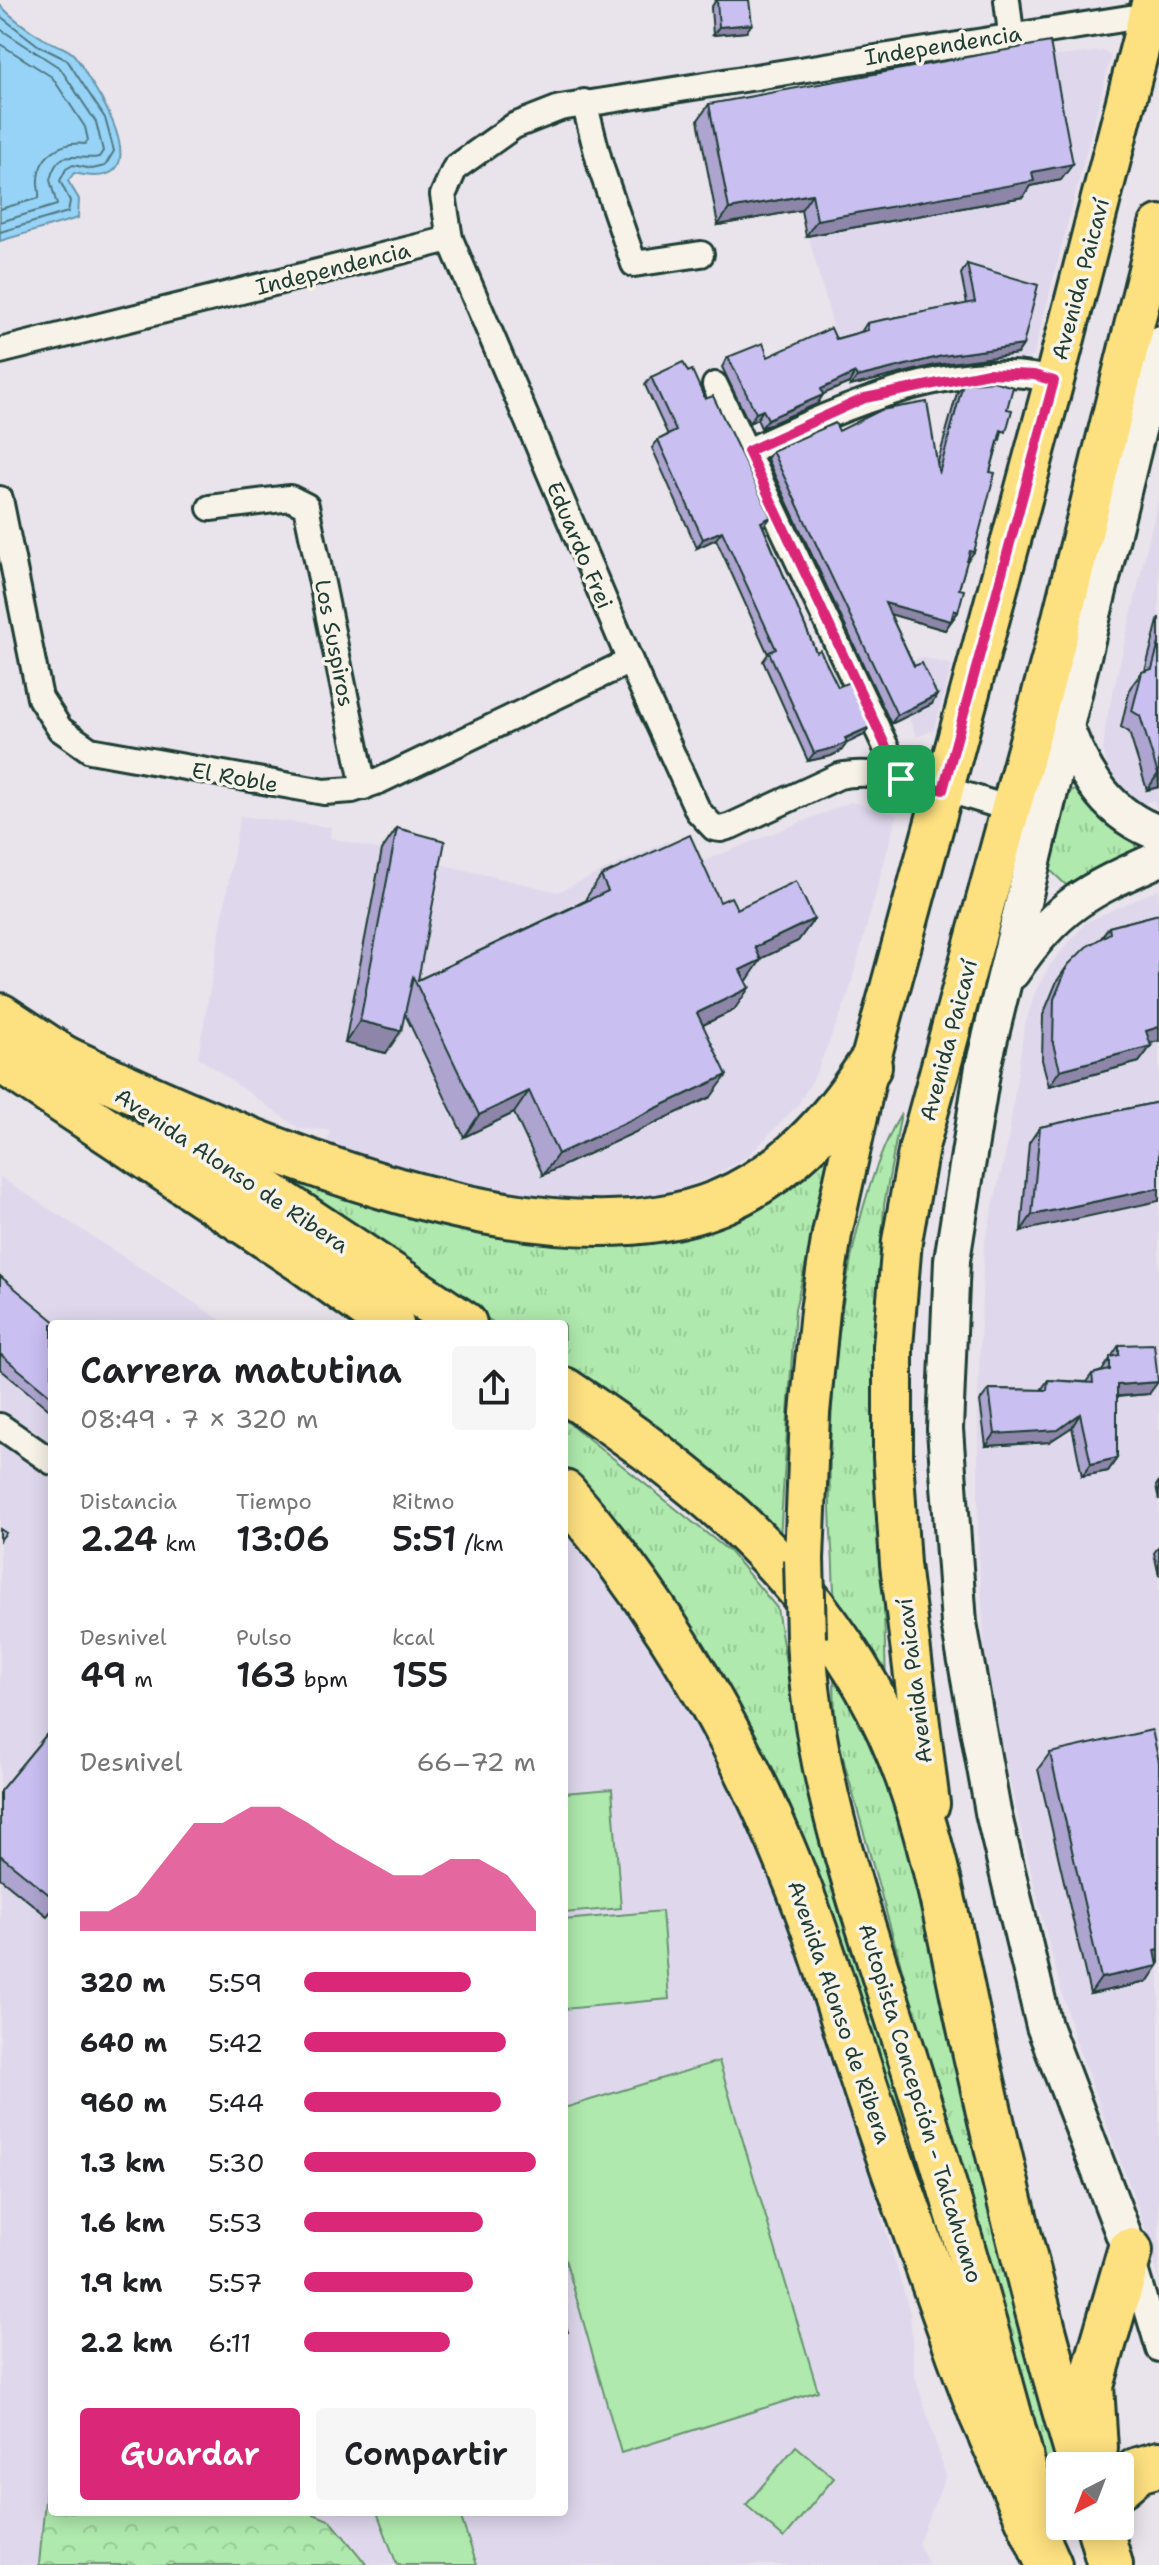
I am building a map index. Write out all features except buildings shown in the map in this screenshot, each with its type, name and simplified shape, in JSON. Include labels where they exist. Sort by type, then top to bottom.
[{"type":"highway","name":"Avenida Alonso de Ribera","points":[[0,1016],[458,1320]]},
{"type":"highway","points":[[63,1058],[258,1143],[368,1181],[477,1208],[613,1222],[641,1221],[696,1210],[762,1180],[824,1126],[869,1066]]},
{"type":"highway","name":"Avenida Alonso de Ribera","points":[[0,1059],[302,1260],[385,1320]]},
{"type":"highway","points":[[0,1096],[27,1101],[108,1131]]},
{"type":"highway","points":[[568,1393],[657,1454],[727,1510],[778,1563],[818,1612],[868,1688],[889,1729],[939,1874],[960,1985],[1013,2218],[1077,2452]]},
{"type":"highway","name":"Avenida Alonso de Ribera","points":[[568,1498],[630,1576],[683,1654],[745,1765],[772,1823],[812,1925],[971,2387],[1051,2565]]},
{"type":"highway","points":[[1095,2452],[1091,2386],[1130,2251]]},
{"type":"highway","points":[[1134,2473],[1159,2464]]},
{"type":"highway","points":[[1103,2540],[1110,2565]]},
{"type":"main road","name":"Avenida Paicaví","points":[[806,1638],[804,1559],[810,1413],[820,1311],[832,1234],[869,1066],[1153,10]]},
{"type":"main road","name":"Avenida Paicaví","points":[[939,1874],[896,1511],[892,1388],[896,1291],[919,1147],[1011,809],[1159,225]]},
{"type":"main road","name":"Autopista Concepción - Talcahuano","points":[[806,1638],[811,1720],[836,1828],[970,2256],[1051,2565]]},
{"type":"street","points":[[1007,0],[1011,34]]},
{"type":"street","name":"Independencia","points":[[0,351],[450,239],[443,195],[455,168],[514,126],[584,102],[1153,10]]},
{"type":"street","points":[[584,102],[601,168],[634,264],[701,254]]},
{"type":"street","name":"Eduardo Frei","points":[[450,239],[630,661],[698,811],[714,828],[731,826],[839,776],[866,772],[901,779]]},
{"type":"street","name":"Avenida Paicaví","points":[[1130,2251],[1040,2016],[972,1711],[947,1494],[947,1330],[961,1191],[983,1067],[1159,344]]},
{"type":"street","points":[[748,451],[873,396],[988,373],[1034,375],[1054,381]]},
{"type":"street","points":[[715,385],[901,779],[1011,809]]},
{"type":"street","name":"Los Suspiros","points":[[210,508],[290,498],[302,501],[308,512],[364,787]]},
{"type":"street","name":"El Roble","points":[[0,499],[40,698],[47,714],[73,740],[103,752],[309,790],[339,792],[364,787],[630,661]]},
{"type":"street","points":[[1067,730],[1079,760],[1103,798],[1125,817],[1159,833]]},
{"type":"street","points":[[1001,990],[1022,956],[1064,909],[1093,888],[1159,859]]},
{"type":"street","points":[[0,1426],[48,1459]]},
{"type":"street","points":[[1130,2251],[1159,2349]]},
{"type":"shaded area","points":[[1104,51],[1111,57],[1033,357],[974,369],[962,313],[836,337],[801,210],[718,225],[698,120],[1039,58]]},
{"type":"shaded area","points":[[1159,496],[1159,816],[1154,800],[1139,805],[1120,788],[1110,773],[1103,750],[1106,722]]},
{"type":"shaded area","points":[[921,657],[952,665],[934,730],[917,737],[888,672]]},
{"type":"shaded area","points":[[851,802],[897,815],[847,999],[814,1078],[797,1106],[748,1156],[710,1178],[669,1194],[629,1203],[591,1205],[509,1194],[406,1168],[391,1177],[324,1157],[330,1130],[300,1129],[198,1057],[240,816],[331,827],[330,838],[558,892],[668,841],[681,870]]},
{"type":"shaded area","points":[[1159,889],[1159,2280],[1145,2227],[1074,2037],[999,1736],[985,1651],[978,1545],[978,1395],[984,1246],[1007,1146],[1024,1028],[1035,992],[1050,965],[1086,922]]},
{"type":"shaded area","points":[[0,1177],[221,1320],[48,1320],[48,2516],[568,2516],[568,1533],[661,1656],[736,1787],[819,2002],[910,2313],[915,2376],[946,2476],[918,2543],[929,2565],[0,2565]]},
{"type":"green space","points":[[1078,789],[1132,836],[1137,851],[1066,885],[1049,869],[1070,792]]},
{"type":"green space","points":[[901,1113],[884,1205],[877,1331],[886,1687],[851,1638],[837,1610],[830,1444],[840,1325],[850,1266],[863,1210],[880,1158]]},
{"type":"green space","points":[[837,1135],[795,1309],[780,1538],[568,1373],[568,1320],[490,1320],[261,1171],[349,1196],[644,1230]]},
{"type":"green space","points":[[568,1422],[730,1552],[777,1608],[807,1791],[868,1983],[923,2198],[815,1889],[568,1474]]},
{"type":"green space","points":[[834,1674],[852,1695],[906,1830],[1057,2452],[1046,2452],[1046,2477],[1038,2454],[835,1725]]},
{"type":"green space","points":[[612,1789],[621,1908],[568,1913],[568,1793]]},
{"type":"green space","points":[[662,1911],[669,1999],[568,2009],[568,1920]]},
{"type":"green space","points":[[719,2061],[818,2391],[621,2453],[568,2269],[568,2107]]},
{"type":"green space","points":[[796,2446],[834,2478],[784,2538],[746,2505]]},
{"type":"green space","points":[[48,2467],[48,2516],[319,2516],[331,2521],[367,2565],[39,2565]]},
{"type":"green space","points":[[379,2516],[460,2516],[477,2565],[397,2565]]},
{"type":"water","points":[[0,5],[32,32],[75,56],[115,128],[120,160],[113,171],[99,176],[74,173],[68,181],[79,199],[78,218],[0,241]]},
{"type":"route","points":[[988,373],[1034,375],[1054,381],[943,790],[901,779],[748,451],[873,396],[988,373]]}]
